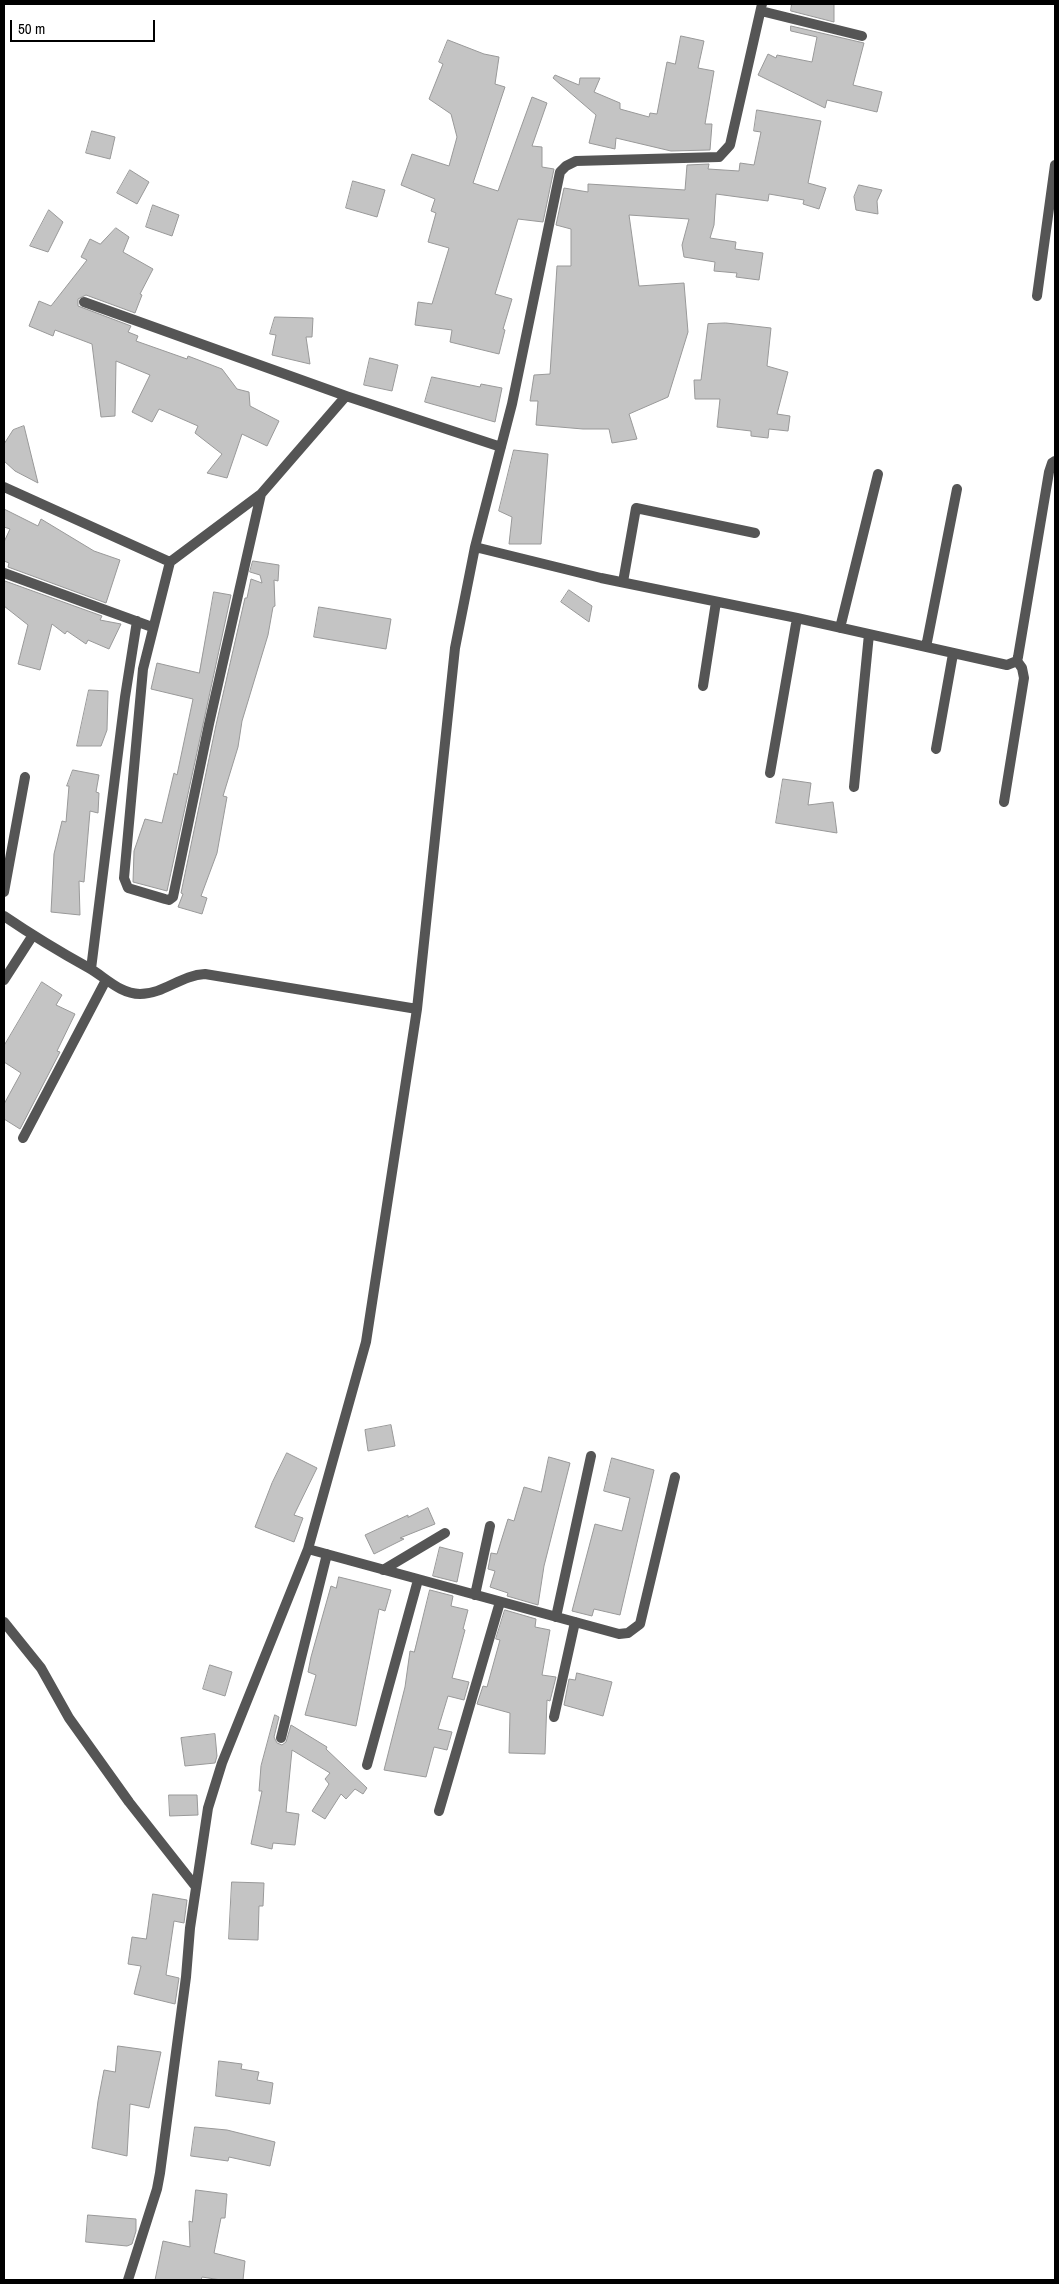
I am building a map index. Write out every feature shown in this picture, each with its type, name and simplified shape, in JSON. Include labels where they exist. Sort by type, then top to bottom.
[{"type":"street","points":[[128,2280],[159,2181],[196,1887],[208,1808],[222,1763],[308,1549],[366,1342],[417,1009],[455,648],[475,547],[512,404],[560,172],[566,166],[576,161],[719,157],[730,145],[762,7],[862,36]]},
{"type":"street","points":[[1037,296],[1055,165]]},
{"type":"street","points":[[84,302],[346,396],[501,447]]},
{"type":"street","points":[[261,494],[209,724],[173,896],[169,900],[128,888],[124,878],[143,669],[152,627],[170,562],[261,494],[346,396]]},
{"type":"street","points":[[1004,802],[1024,678],[1022,668],[1017,661],[1048,472],[1055,461]]},
{"type":"street","points":[[840,628],[878,474]]},
{"type":"street","points":[[4,487],[170,562]]},
{"type":"street","points":[[926,647],[957,488]]},
{"type":"street","points":[[623,582],[636,508],[755,533]]},
{"type":"street","points":[[475,547],[623,582],[797,618],[953,654],[1007,665],[1017,661]]},
{"type":"street","points":[[4,573],[152,627]]},
{"type":"street","points":[[703,686],[716,602]]},
{"type":"street","points":[[770,773],[797,618]]},
{"type":"street","points":[[91,969],[125,697],[137,622]]},
{"type":"street","points":[[854,786],[869,634]]},
{"type":"street","points":[[936,749],[953,654]]},
{"type":"street","points":[[4,892],[25,776]]},
{"type":"street","points":[[4,916],[130,993],[140,994],[164,989],[193,974],[205,974],[417,1009]]},
{"type":"street","points":[[4,980],[33,935]]},
{"type":"street","points":[[23,1138],[106,980]]},
{"type":"street","points":[[556,1617],[591,1456]]},
{"type":"street","points":[[308,1549],[619,1634],[628,1633],[640,1624],[675,1477]]},
{"type":"street","points":[[475,1595],[490,1526]]},
{"type":"street","points":[[383,1570],[445,1533]]},
{"type":"street","points":[[281,1738],[327,1554]]},
{"type":"street","points":[[367,1765],[418,1580]]},
{"type":"street","points":[[439,1811],[500,1602]]},
{"type":"street","points":[[4,1622],[41,1668],[69,1718],[129,1802],[196,1887]]},
{"type":"street","points":[[554,1717],[575,1622]]},
{"type":"building","points":[[792,4],[834,4],[834,22],[791,11]]},
{"type":"building","points":[[791,26],[864,43],[853,85],[882,92],[877,112],[827,100],[825,108],[758,75],[768,54],[776,58],[777,55],[812,62],[817,37],[791,31]]},
{"type":"building","points":[[681,36],[704,41],[698,68],[714,71],[705,124],[712,124],[710,150],[671,151],[616,138],[615,149],[589,143],[596,115],[553,78],[555,75],[579,85],[580,78],[600,78],[594,92],[620,103],[620,109],[649,117],[650,113],[657,114],[667,62],[675,64]]},
{"type":"building","points":[[448,40],[484,54],[499,57],[495,84],[505,87],[473,183],[498,191],[532,97],[547,103],[532,146],[542,147],[542,167],[554,169],[543,222],[518,219],[495,294],[512,299],[503,329],[505,330],[499,354],[450,342],[452,330],[415,325],[418,302],[432,304],[449,248],[428,242],[436,213],[431,211],[435,199],[401,185],[412,154],[449,166],[457,137],[451,114],[429,99],[443,64],[439,62]]},
{"type":"building","points":[[757,110],[821,121],[808,183],[826,188],[819,209],[803,204],[804,200],[769,194],[768,201],[716,194],[714,225],[710,238],[736,242],[735,249],[763,253],[759,280],[736,277],[737,273],[714,271],[715,262],[684,257],[682,245],[689,219],[629,215],[639,286],[684,283],[688,332],[668,397],[629,414],[637,439],[612,443],[609,429],[536,425],[538,401],[530,401],[534,375],[550,374],[557,266],[571,266],[571,229],[556,225],[564,188],[588,192],[588,184],[685,190],[687,165],[709,164],[708,169],[739,171],[740,163],[754,165],[761,132],[754,131]]},
{"type":"building","points":[[92,131],[115,137],[110,159],[86,153]]},
{"type":"building","points":[[130,170],[149,182],[137,204],[117,193]]},
{"type":"building","points":[[353,181],[385,190],[377,217],[346,208]]},
{"type":"building","points":[[859,185],[882,190],[877,201],[878,214],[856,210],[854,197]]},
{"type":"building","points":[[153,205],[179,215],[172,236],[146,227]]},
{"type":"building","points":[[49,210],[63,222],[48,252],[30,246]]},
{"type":"building","points":[[116,228],[129,237],[123,252],[153,269],[140,294],[142,295],[135,313],[86,295],[78,299],[78,306],[131,326],[128,332],[138,336],[136,341],[187,359],[188,356],[222,369],[237,389],[249,392],[250,406],[279,421],[267,446],[242,434],[227,478],[207,473],[222,454],[195,433],[198,426],[159,409],[152,422],[132,412],[150,375],[116,361],[115,416],[101,417],[92,344],[55,330],[53,336],[29,326],[39,301],[51,306],[87,260],[81,257],[90,239],[100,244]]},
{"type":"building","points":[[275,317],[313,318],[312,337],[306,337],[310,364],[272,355],[276,335],[270,334]]},
{"type":"building","points":[[726,323],[771,328],[767,366],[788,372],[777,414],[790,416],[788,431],[769,429],[768,438],[751,436],[751,431],[717,427],[720,399],[695,399],[694,380],[701,380],[708,324]]},
{"type":"building","points":[[370,358],[398,365],[392,391],[364,385]]},
{"type":"building","points":[[432,377],[480,387],[481,384],[502,388],[495,422],[425,402]]},
{"type":"building","points":[[24,426],[38,483],[15,471],[4,461],[4,444],[13,430]]},
{"type":"building","points":[[514,450],[548,454],[541,544],[509,544],[512,517],[499,511]]},
{"type":"building","points":[[4,509],[38,526],[41,519],[94,551],[120,560],[106,603],[8,567],[9,563],[4,561],[4,542],[10,529],[4,527]]},
{"type":"building","points":[[253,561],[279,565],[278,581],[274,580],[275,606],[273,607],[268,635],[242,721],[238,747],[223,796],[227,797],[217,853],[201,896],[207,898],[202,914],[178,907],[183,894],[181,893],[216,725],[245,598],[247,598],[251,579],[262,583],[260,575],[250,572]]},
{"type":"building","points":[[5,581],[102,616],[100,620],[121,624],[109,649],[88,640],[86,644],[67,631],[65,634],[52,624],[40,670],[18,664],[28,625],[4,606]]},
{"type":"building","points":[[569,590],[592,606],[589,622],[561,602]]},
{"type":"building","points":[[214,592],[231,595],[167,891],[133,882],[134,851],[145,819],[162,823],[174,773],[177,775],[193,699],[151,689],[157,663],[199,673]]},
{"type":"building","points":[[319,607],[391,619],[386,649],[314,637]]},
{"type":"building","points":[[89,690],[108,691],[107,730],[101,746],[77,746]]},
{"type":"building","points":[[73,770],[99,775],[96,792],[99,793],[98,813],[90,811],[84,882],[79,881],[80,915],[51,912],[54,854],[62,821],[66,822],[69,786],[67,786]]},
{"type":"building","points":[[783,779],[811,783],[808,805],[833,802],[837,833],[776,823]]},
{"type":"building","points":[[42,982],[62,995],[56,1005],[75,1014],[57,1051],[60,1052],[20,1129],[4,1119],[4,1104],[21,1073],[4,1062],[4,1046]]},
{"type":"building","points":[[391,1425],[395,1446],[368,1451],[365,1430]]},
{"type":"building","points":[[287,1453],[317,1468],[294,1515],[303,1518],[294,1542],[255,1527],[272,1483]]},
{"type":"building","points":[[549,1457],[570,1463],[544,1566],[538,1605],[507,1596],[508,1593],[490,1587],[495,1571],[488,1569],[491,1553],[497,1554],[508,1519],[514,1521],[524,1487],[541,1492]]},
{"type":"building","points":[[612,1458],[654,1470],[620,1615],[594,1609],[592,1616],[572,1611],[595,1524],[622,1531],[630,1498],[604,1491]]},
{"type":"building","points":[[428,1508],[435,1524],[400,1538],[404,1539],[374,1554],[365,1535]]},
{"type":"building","points":[[440,1547],[463,1553],[457,1582],[433,1576]]},
{"type":"building","points":[[339,1577],[391,1590],[385,1611],[379,1609],[356,1726],[305,1715],[316,1675],[308,1672],[311,1657],[331,1586],[336,1588]]},
{"type":"building","points":[[430,1590],[453,1596],[451,1606],[468,1610],[463,1629],[465,1630],[452,1678],[469,1682],[464,1700],[448,1696],[438,1729],[452,1732],[447,1750],[434,1747],[426,1777],[384,1770],[405,1687],[410,1651],[414,1652]]},
{"type":"building","points":[[505,1610],[536,1619],[535,1627],[550,1630],[542,1675],[556,1677],[550,1701],[547,1700],[545,1754],[509,1753],[510,1713],[477,1704],[483,1686],[487,1687],[500,1640],[496,1639]]},
{"type":"building","points":[[210,1665],[232,1672],[225,1696],[203,1689]]},
{"type":"building","points":[[577,1673],[612,1682],[603,1716],[564,1705],[569,1679],[575,1680]]},
{"type":"building","points":[[275,1715],[279,1717],[274,1737],[277,1743],[282,1745],[286,1742],[291,1725],[327,1747],[326,1749],[367,1788],[363,1794],[355,1789],[346,1799],[341,1794],[325,1819],[312,1811],[329,1784],[325,1779],[330,1773],[292,1750],[286,1812],[299,1814],[295,1845],[273,1843],[272,1849],[251,1844],[262,1791],[259,1791],[261,1766]]},
{"type":"building","points":[[215,1734],[217,1756],[215,1763],[185,1766],[181,1738]]},
{"type":"building","points":[[169,1795],[197,1795],[198,1815],[170,1816]]},
{"type":"building","points":[[232,1882],[264,1883],[263,1906],[259,1906],[258,1940],[229,1939]]},
{"type":"building","points":[[153,1894],[187,1900],[184,1923],[174,1921],[166,1975],[179,1978],[175,2004],[134,1994],[141,1966],[128,1964],[132,1937],[146,1939]]},
{"type":"building","points":[[118,2046],[161,2052],[149,2108],[130,2104],[127,2156],[92,2148],[104,2070],[115,2072]]},
{"type":"building","points":[[219,2061],[242,2064],[241,2069],[259,2072],[257,2080],[273,2083],[270,2104],[216,2096]]},
{"type":"building","points":[[195,2127],[227,2130],[275,2142],[270,2166],[229,2157],[228,2161],[191,2156]]},
{"type":"building","points":[[196,2190],[227,2194],[225,2218],[221,2218],[214,2253],[245,2261],[243,2280],[221,2280],[202,2277],[201,2280],[155,2280],[163,2241],[190,2247],[189,2221],[192,2222]]},
{"type":"building","points":[[88,2215],[136,2219],[136,2231],[132,2244],[127,2246],[86,2242]]}]
